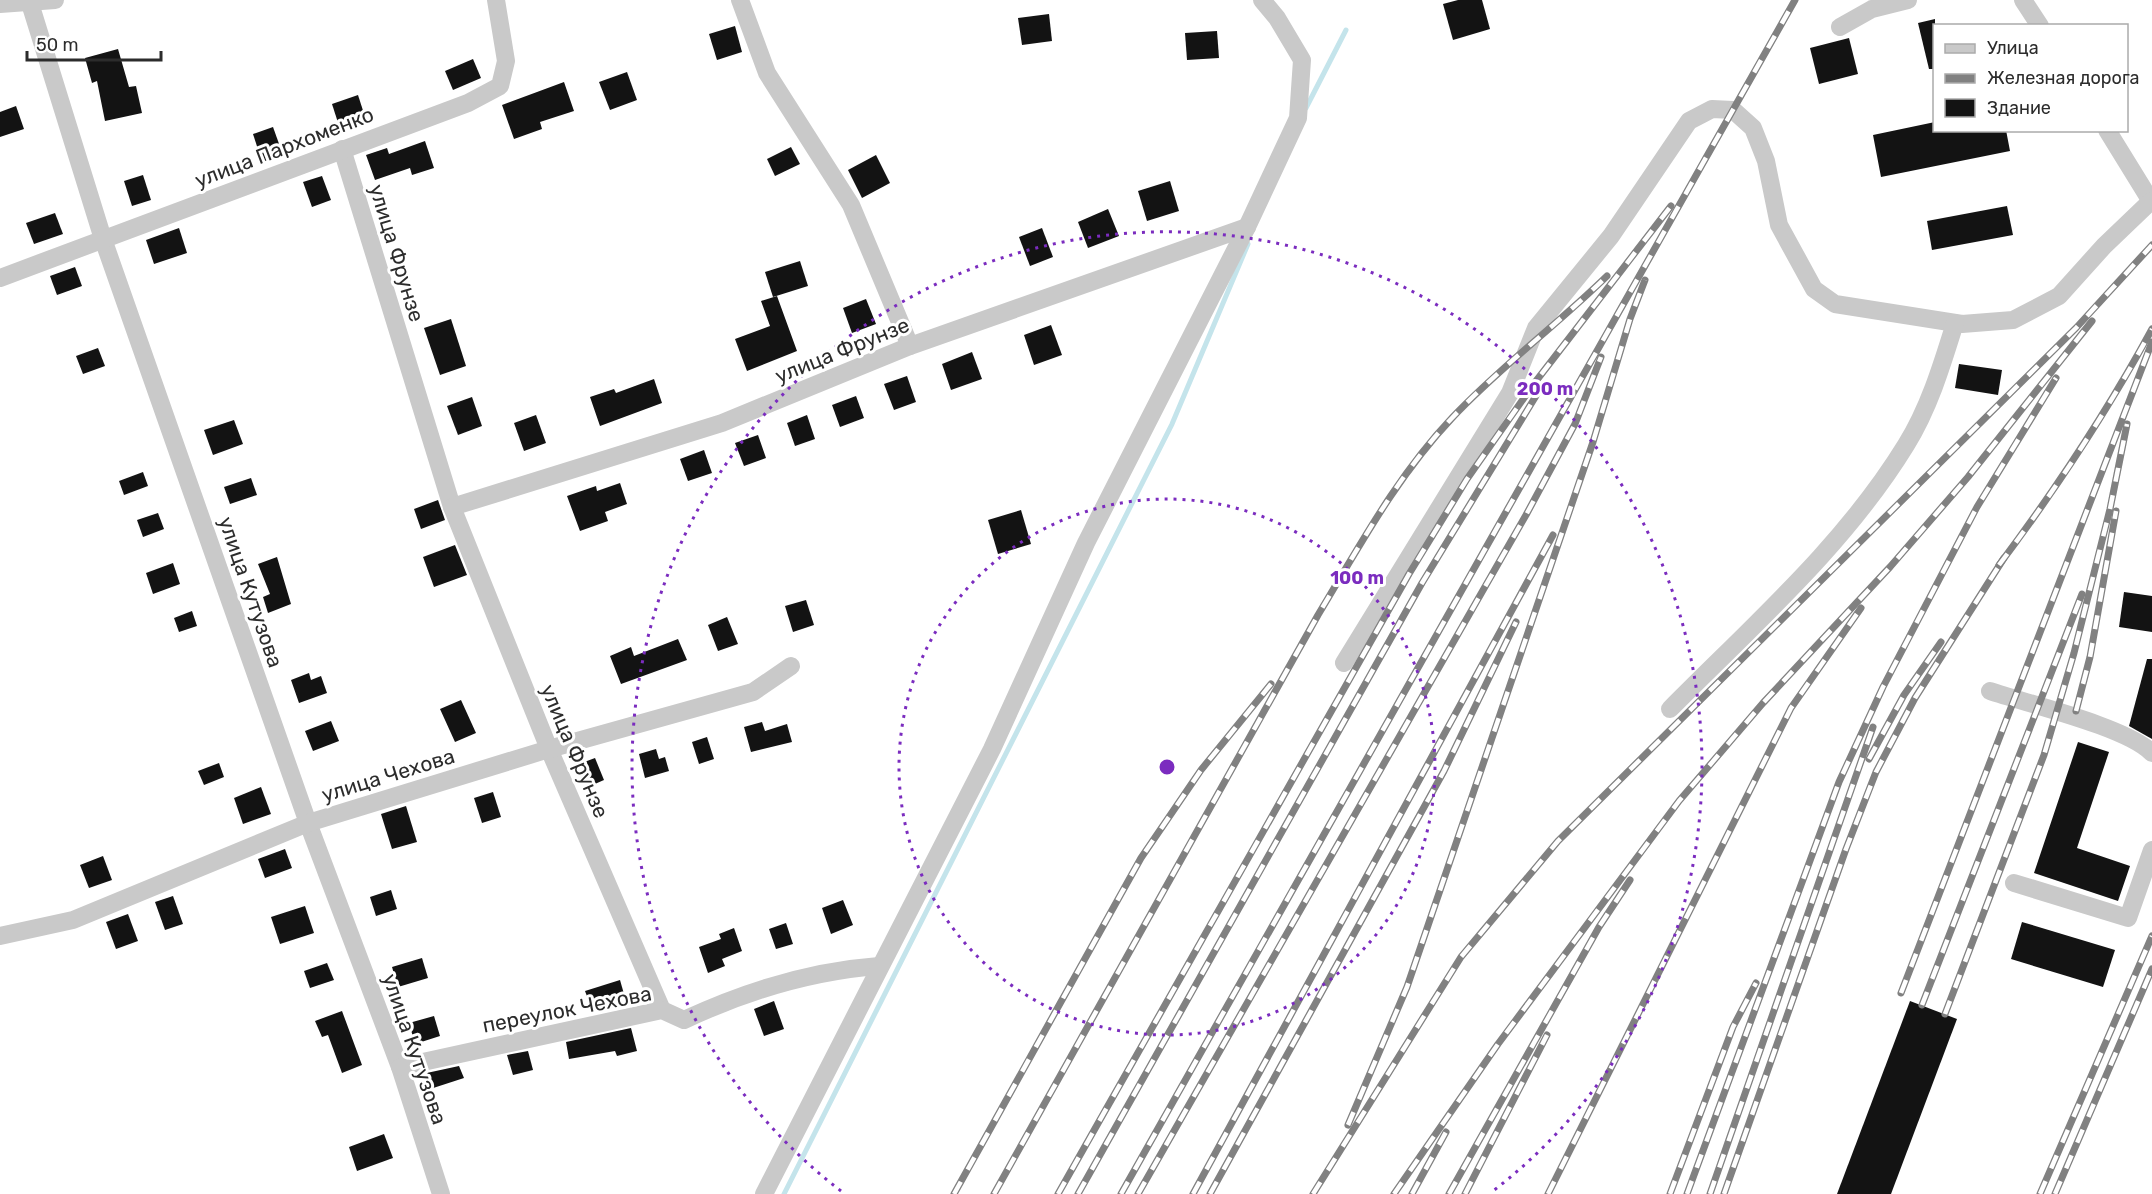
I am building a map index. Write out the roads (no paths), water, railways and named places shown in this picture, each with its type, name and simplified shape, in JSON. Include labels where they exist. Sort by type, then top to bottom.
[{"type":"street","points":[[0,4],[29,0],[55,0]]},
{"type":"street","name":"улица Кутузова","points":[[29,0],[103,239],[308,823],[400,1067],[441,1194]]},
{"type":"street","name":"улица Пархоменко","points":[[0,278],[468,103],[500,86],[506,61],[496,0]]},
{"type":"street","points":[[740,0],[767,73],[851,204],[910,346]]},
{"type":"street","points":[[764,1194],[992,749],[1086,543],[1247,227],[1298,118],[1302,60],[1277,18],[1262,0]]},
{"type":"street","points":[[1840,27],[1872,9],[1908,0]]},
{"type":"street","points":[[2021,0],[2039,24]]},
{"type":"street","points":[[1344,663],[1510,393],[1536,328],[1611,236],[1689,121],[1712,109],[1733,110],[1753,128],[1766,161],[1779,225],[1814,289],[1835,304],[1955,323],[2013,320],[2060,296],[2104,246],[2151,202],[2108,132]]},
{"type":"street","name":"улица Фрунзе","points":[[342,149],[452,507],[549,749],[662,1010]]},
{"type":"street","name":"улица Фрунзе","points":[[452,507],[722,423],[910,346],[1247,227]]},
{"type":"street","points":[[1670,709],[1847,529],[1906,444],[1935,386],[1955,323]]},
{"type":"street","name":"улица Чехова","points":[[0,936],[73,920],[308,823],[549,749],[753,692],[791,666]]},
{"type":"street","points":[[1990,691],[2115,731],[2146,746],[2152,753]]},
{"type":"street","points":[[2014,882],[2128,918],[2152,850]]},
{"type":"street","name":"переулок Чехова","points":[[400,1067],[662,1010],[684,1020],[725,1001],[815,974],[879,966]]},
{"type":"waterway","points":[[1306,108],[1346,30]]},
{"type":"waterway","points":[[784,1194],[1172,424],[1248,244]]},
{"type":"railway","points":[[1121,1194],[1795,0]]},
{"type":"railway","points":[[1058,1194],[1409,574],[1467,479],[1533,385],[1671,206]]},
{"type":"railway","points":[[1313,1194],[1461,957],[1558,841],[2076,328],[2152,245]]},
{"type":"railway","points":[[994,1194],[1318,615],[1396,488],[1432,440],[1470,399],[1607,276]]},
{"type":"railway","points":[[1348,1125],[1407,987],[1593,442],[1630,319],[1645,280]]},
{"type":"railway","points":[[1394,1194],[1498,1044],[1679,801],[1763,703],[1890,567],[1968,477],[2092,321]]},
{"type":"railway","points":[[1999,565],[2080,450],[2152,329]]},
{"type":"railway","points":[[1901,993],[2152,342]]},
{"type":"railway","points":[[1138,1194],[1526,515],[1575,424],[1601,357]]},
{"type":"railway","points":[[1687,1194],[1839,782],[1883,687],[1977,507],[2056,378]]},
{"type":"railway","points":[[1078,1194],[1422,583],[1542,386]]},
{"type":"railway","points":[[1945,1014],[2044,755],[2074,653],[2110,509],[2127,424]]},
{"type":"railway","points":[[2076,711],[2090,657],[2116,511]]},
{"type":"railway","points":[[1193,1194],[1553,535]]},
{"type":"railway","points":[[1724,1194],[1846,849],[1876,772],[1915,698],[2004,558]]},
{"type":"railway","points":[[1922,1005],[2082,594]]},
{"type":"railway","points":[[1548,1194],[1791,708],[1861,608]]},
{"type":"railway","points":[[1210,1194],[1444,771],[1516,622]]},
{"type":"railway","points":[[1869,759],[1904,695],[1941,642]]},
{"type":"railway","points":[[954,1194],[1141,858],[1201,770],[1271,684]]},
{"type":"railway","points":[[1710,1194],[1873,727]]},
{"type":"railway","points":[[1449,1194],[1599,927],[1630,880]]},
{"type":"railway","points":[[2040,1194],[2152,936]]},
{"type":"railway","points":[[2055,1194],[2152,969]]},
{"type":"railway","points":[[1670,1194],[1733,1027],[1756,983]]},
{"type":"railway","points":[[1465,1194],[1547,1035]]},
{"type":"railway","points":[[1412,1194],[1446,1132]]}]
